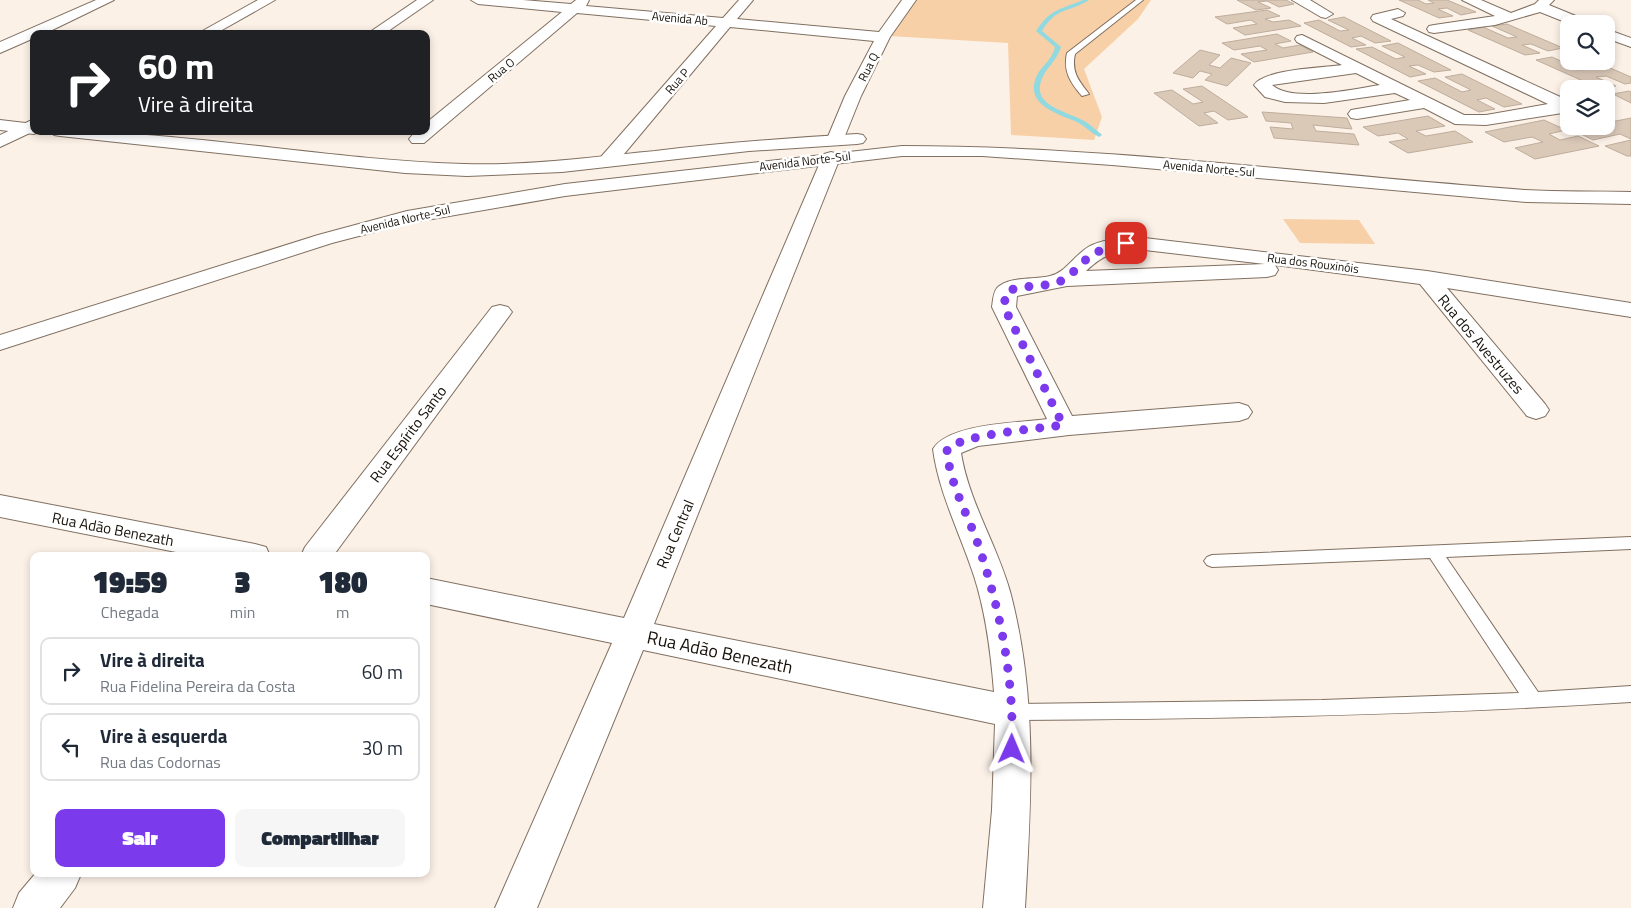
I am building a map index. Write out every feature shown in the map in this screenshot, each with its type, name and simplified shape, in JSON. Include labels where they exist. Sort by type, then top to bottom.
[{"type":"street","points":[[40,30],[107,0]]},
{"type":"street","points":[[212,30],[268,0]]},
{"type":"street","points":[[380,30],[426,0]]},
{"type":"street","name":"Avenida Ab","points":[[478,0],[580,4],[729,22],[883,37]]},
{"type":"street","name":"Rua P","points":[[607,162],[746,0]]},
{"type":"street","name":"Rua Q","points":[[834,149],[853,96],[883,37],[909,0]]},
{"type":"street","points":[[1299,0],[1326,14]]},
{"type":"street","points":[[1470,0],[1510,17]]},
{"type":"street","points":[[1377,3],[1496,57]]},
{"type":"street","name":"Rua O","points":[[430,129],[580,4]]},
{"type":"street","points":[[1434,29],[1510,17],[1544,4],[1565,15]]},
{"type":"street","points":[[1398,12],[1378,18],[1560,103]]},
{"type":"street","points":[[0,48],[30,35]]},
{"type":"street","points":[[1615,37],[1631,43]]},
{"type":"street","points":[[1302,39],[1455,118],[1467,121],[1560,108]]},
{"type":"street","points":[[1358,68],[1278,78],[1267,81],[1262,85],[1275,95],[1294,99],[1395,88]]},
{"type":"street","points":[[1357,114],[1424,103]]},
{"type":"street","points":[[0,125],[30,127]]},
{"type":"street","points":[[0,142],[30,127]]},
{"type":"street","name":"Avenida Norte-Sul","points":[[99,135],[433,169],[526,169],[749,146],[902,151],[982,151],[1112,160],[1518,195],[1631,198]]},
{"type":"street","name":"Rua O","points":[[418,139],[423,135]]},
{"type":"street","name":"Avenida Norte-Sul","points":[[0,343],[325,239],[407,217],[485,202],[834,149],[929,137],[1009,140],[1499,179],[1587,184],[1631,182]]},
{"type":"street","name":"Rua Central","points":[[516,908],[634,634],[834,149]]},
{"type":"street","name":"Rua dos Rouxinóis","points":[[1063,425],[1004,307],[1006,292],[1018,287],[1046,284],[1064,279],[1092,254],[1104,248],[1136,243],[1344,267],[1631,310]]},
{"type":"street","points":[[1064,279],[1344,267]]},
{"type":"street","name":"Rua dos Avestruzes","points":[[1427,278],[1536,410]]},
{"type":"street","name":"Rua Espírito Santo","points":[[319,552],[500,312]]},
{"type":"street","points":[[1004,908],[1010,823],[1013,712],[1008,657],[994,593],[978,543],[951,476],[947,449],[951,445],[975,438],[1063,425],[1239,412]]},
{"type":"street","name":"Rua Adão Benezath","points":[[4,512],[232,552]]},
{"type":"street","name":"Rua Adão Benezath","points":[[430,592],[1013,712]]},
{"type":"street","points":[[34,908],[59,877]]},
{"type":"lane","points":[[1086,94],[1076,84],[1068,66],[1071,54],[1140,0]]},
{"type":"lane","points":[[1212,561],[1631,543]]},
{"type":"lane","points":[[1434,552],[1534,701]]},
{"type":"lane","points":[[1013,712],[1310,709],[1534,701],[1631,694]]},
{"type":"shaded area","points":[[905,0],[1151,0],[1138,19],[1084,69],[1102,117],[1094,140],[1011,135],[1008,43],[889,36]]},
{"type":"shaded area","points":[[1283,219],[1359,220],[1375,244],[1300,243]]},
{"type":"building","points":[[1237,0],[1286,0],[1294,4],[1279,7],[1267,1],[1258,2],[1271,8],[1256,10]]},
{"type":"building","points":[[1399,0],[1418,0],[1426,4],[1434,3],[1428,0],[1447,0],[1476,12],[1461,15],[1447,8],[1438,9],[1453,16],[1439,18]]},
{"type":"building","points":[[1267,10],[1280,16],[1265,19],[1273,22],[1289,20],[1301,26],[1245,35],[1233,28],[1257,24],[1251,20],[1227,24],[1215,17]]},
{"type":"building","points":[[1344,17],[1391,41],[1375,43],[1361,36],[1352,38],[1366,45],[1351,47],[1304,23],[1319,20],[1340,31],[1349,30],[1328,20]]},
{"type":"building","points":[[1507,24],[1560,47],[1560,49],[1548,51],[1531,44],[1522,45],[1540,53],[1525,55],[1468,30],[1483,27],[1508,38],[1517,37],[1492,26]]},
{"type":"building","points":[[1277,34],[1291,41],[1275,44],[1283,48],[1300,45],[1313,52],[1254,62],[1241,54],[1267,50],[1260,46],[1234,50],[1222,43]]},
{"type":"building","points":[[1398,43],[1451,70],[1434,72],[1418,65],[1409,66],[1426,74],[1410,77],[1356,49],[1372,47],[1396,59],[1405,57],[1382,46]]},
{"type":"building","points":[[1200,50],[1220,55],[1209,65],[1220,68],[1231,58],[1251,63],[1227,86],[1205,80],[1212,74],[1200,71],[1193,78],[1173,73]]},
{"type":"building","points":[[1552,57],[1560,61],[1560,70],[1615,70],[1631,77],[1631,83],[1625,84],[1606,76],[1596,77],[1603,80],[1581,80],[1536,60]]},
{"type":"building","points":[[1462,74],[1522,104],[1504,107],[1486,98],[1477,100],[1495,109],[1479,112],[1418,81],[1435,78],[1462,92],[1471,90],[1445,77]]},
{"type":"building","points":[[1202,86],[1248,117],[1228,120],[1214,111],[1204,113],[1218,123],[1199,126],[1154,93],[1172,90],[1193,104],[1203,102],[1183,89]]},
{"type":"building","points":[[1631,92],[1631,103],[1615,95]]},
{"type":"building","points":[[1262,112],[1347,118],[1352,129],[1313,125],[1316,131],[1354,134],[1359,145],[1274,138],[1270,127],[1293,129],[1291,123],[1266,121]]},
{"type":"building","points":[[1428,116],[1445,126],[1416,131],[1426,136],[1455,131],[1473,142],[1408,153],[1389,142],[1408,139],[1398,133],[1378,136],[1363,127]]},
{"type":"building","points":[[1631,118],[1631,139],[1620,134],[1593,140],[1583,135],[1615,135],[1615,121]]},
{"type":"building","points":[[1544,120],[1560,127],[1560,131],[1549,134],[1560,140],[1578,136],[1599,146],[1535,159],[1515,148],[1543,142],[1532,137],[1504,142],[1485,132]]},
{"type":"building","points":[[1631,140],[1631,156],[1605,146]]},
{"type":"waterway","points":[[1087,0],[1054,13],[1039,31],[1058,47],[1055,57],[1040,76],[1036,89],[1038,96],[1049,107],[1080,121],[1099,135]]},
{"type":"route","points":[[1012,749],[1013,712],[1008,657],[994,593],[978,543],[951,476],[947,449],[951,445],[975,438],[1063,425],[1012,325],[1004,307],[1003,299],[1006,292],[1018,287],[1046,284],[1064,279],[1092,254],[1104,248],[1126,243]]}]
